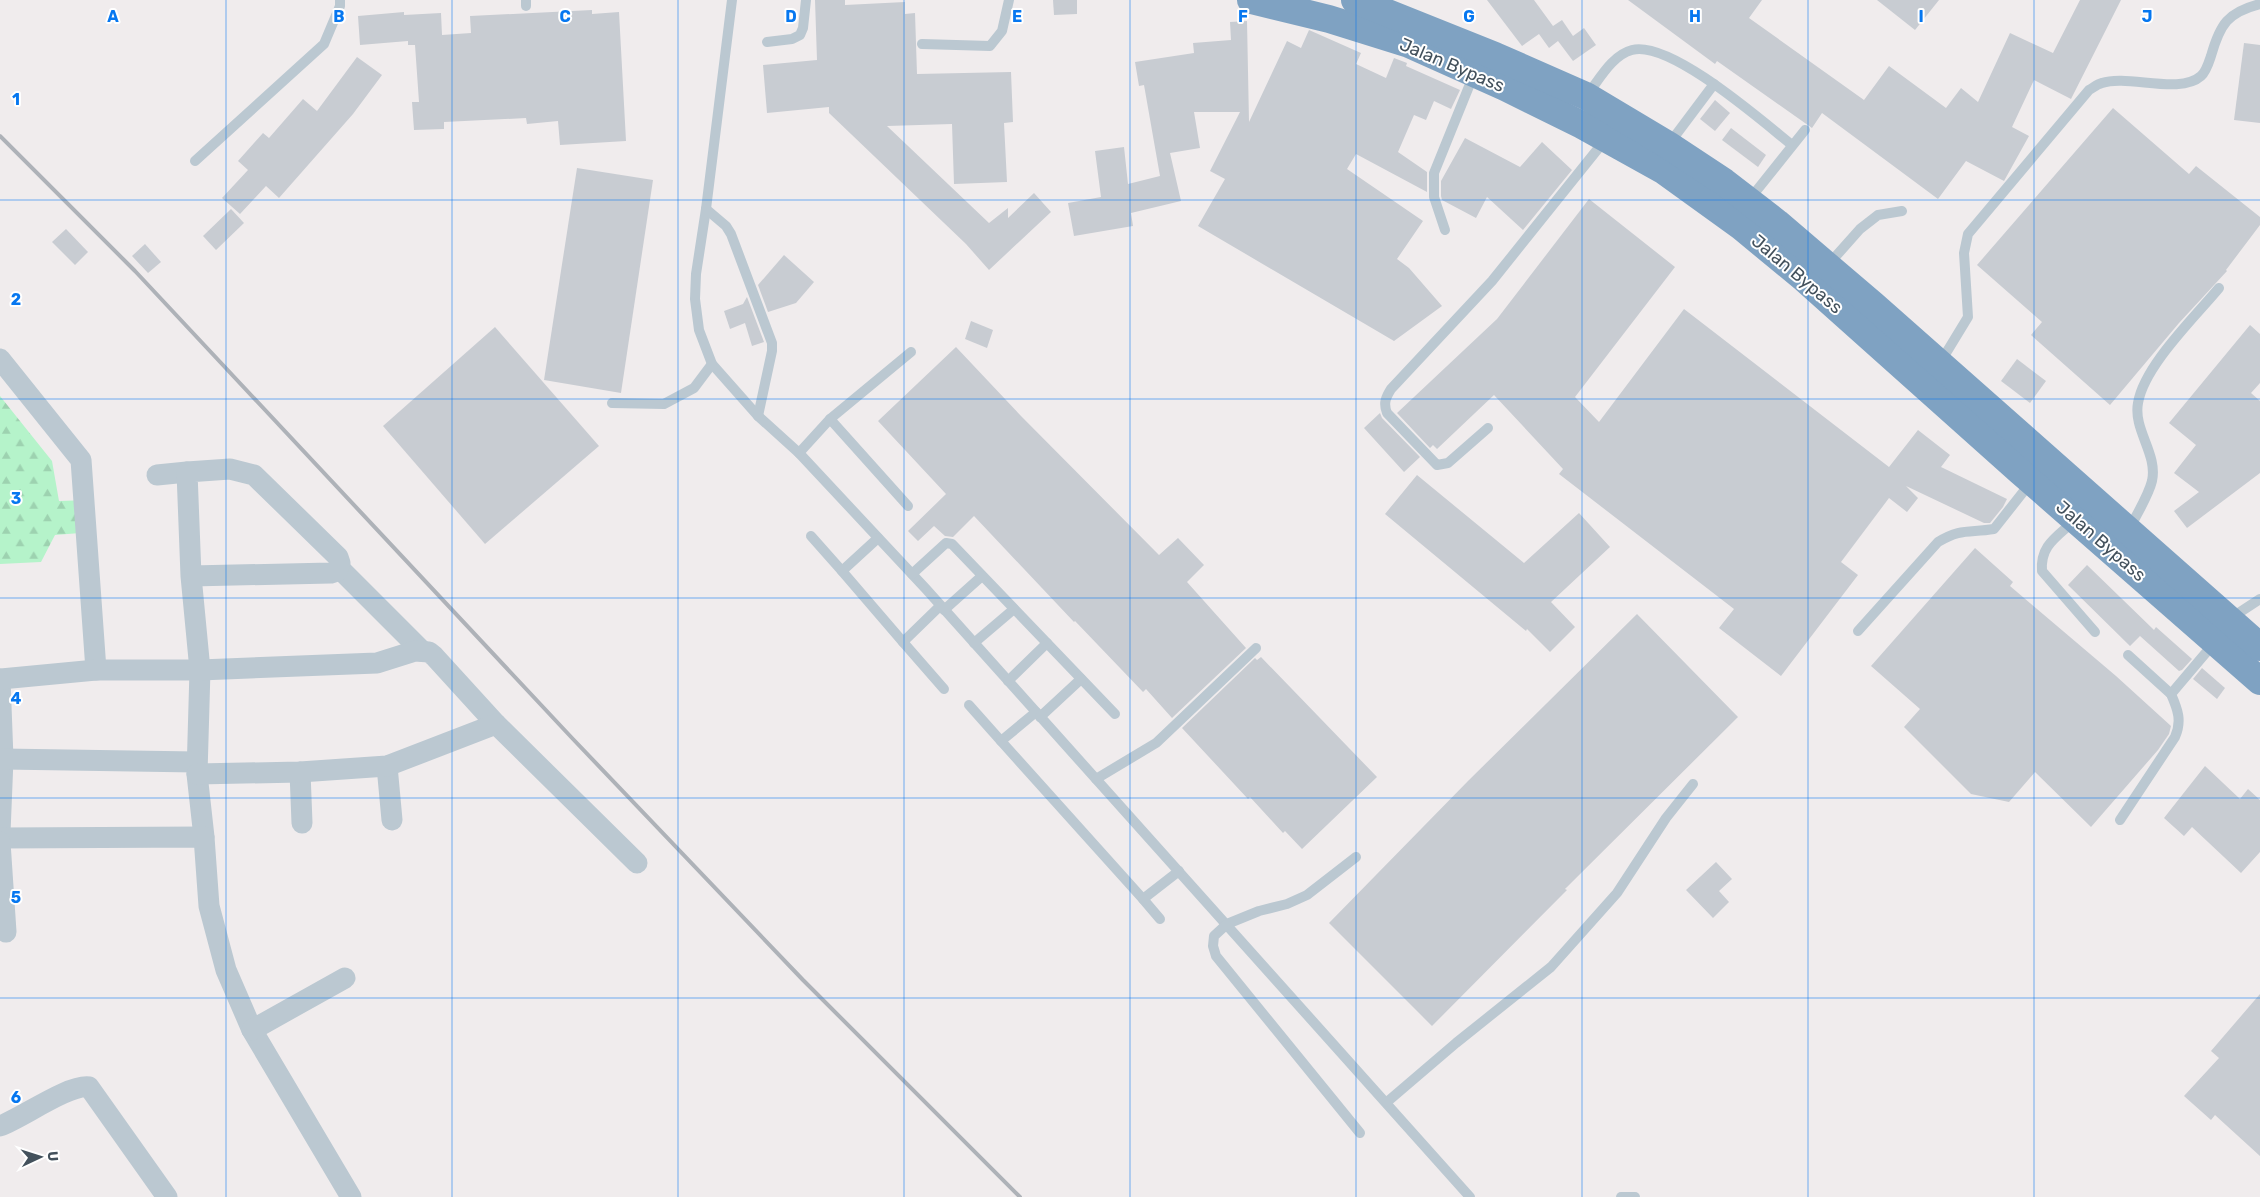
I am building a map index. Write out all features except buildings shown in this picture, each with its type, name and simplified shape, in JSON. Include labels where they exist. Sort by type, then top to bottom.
[{"type":"highway","name":"Jalan Bypass","points":[[1251,0],[1329,19],[1409,44],[1607,137],[1662,170],[1756,239],[1805,279],[2076,519],[2222,630],[2260,647]]},
{"type":"highway","name":"Jalan Bypass","points":[[1355,0],[1386,6],[1586,96],[1668,145],[1724,182],[1827,266],[2128,531],[2222,630],[2260,681]]},
{"type":"street","points":[[0,359],[81,460],[96,670]]},
{"type":"street","points":[[156,475],[230,469],[254,475],[338,557],[340,563],[337,571],[331,573],[191,576]]},
{"type":"street","points":[[188,472],[191,576],[200,670],[196,768],[209,906],[226,970],[252,1030],[351,1197]]},
{"type":"street","points":[[339,568],[422,651],[434,656],[496,724],[637,863]]},
{"type":"street","points":[[0,833],[3,759],[0,679],[96,670],[200,670],[377,663],[415,651],[422,651]]},
{"type":"street","points":[[3,759],[300,772],[387,766],[496,724]]},
{"type":"street","points":[[387,766],[392,820]]},
{"type":"street","points":[[300,772],[302,823]]},
{"type":"street","points":[[6,932],[0,840],[204,837]]},
{"type":"street","points":[[252,1030],[345,978]]},
{"type":"street","points":[[0,1126],[76,1087],[89,1087],[167,1197]]},
{"type":"lane","points":[[195,161],[324,44],[340,6],[340,0]]},
{"type":"lane","points":[[732,0],[706,210],[696,274],[695,299],[699,330],[712,364],[758,416],[799,452],[912,574],[1387,1102],[1470,1197]]},
{"type":"lane","points":[[767,42],[792,39],[800,35],[803,28],[806,0]]},
{"type":"lane","points":[[922,44],[990,46],[1002,31],[1009,0]]},
{"type":"lane","points":[[1940,364],[1968,317],[1964,253],[1968,234],[2089,90],[2102,82],[2176,84],[2191,81],[2201,76],[2208,63],[2216,38],[2227,20],[2241,9],[2260,4]]},
{"type":"lane","points":[[1586,96],[1618,56],[1632,49],[1658,52],[1714,84],[1792,145]]},
{"type":"lane","points":[[1445,230],[1434,197],[1434,174],[1474,73]]},
{"type":"lane","points":[[1668,145],[1714,84]]},
{"type":"lane","points":[[1748,201],[1805,130]]},
{"type":"lane","points":[[1488,428],[1448,463],[1442,466],[1437,465],[1387,413],[1384,407],[1385,399],[1391,389],[1492,282],[1607,137]]},
{"type":"lane","points":[[706,210],[726,226],[731,234],[772,343],[772,352],[758,416]]},
{"type":"lane","points":[[1827,266],[1860,228],[1878,215],[1902,211]]},
{"type":"lane","points":[[2128,531],[2152,482],[2150,455],[2138,424],[2137,404],[2143,383],[2172,343],[2220,288]]},
{"type":"lane","points":[[799,452],[830,419],[911,352]]},
{"type":"lane","points":[[612,403],[664,404],[694,388],[712,364]]},
{"type":"lane","points":[[830,419],[908,506]]},
{"type":"lane","points":[[1858,631],[1938,542],[1951,534],[1967,530],[1994,529],[2031,481]]},
{"type":"lane","points":[[2076,519],[2044,548],[2041,559],[2042,571],[2095,632]]},
{"type":"lane","points":[[812,536],[944,688]]},
{"type":"lane","points":[[842,572],[878,538]]},
{"type":"lane","points":[[912,574],[946,543],[952,544],[1115,714]]},
{"type":"lane","points":[[903,642],[982,576]]},
{"type":"lane","points":[[2171,694],[2222,630],[2260,599]]},
{"type":"lane","points":[[974,643],[1014,609]]},
{"type":"lane","points":[[1008,680],[1047,643]]},
{"type":"lane","points":[[1096,779],[1156,743],[1256,648]]},
{"type":"lane","points":[[2120,820],[2180,727],[2179,713],[2171,694],[2128,655]]},
{"type":"lane","points":[[1001,741],[1081,679]]},
{"type":"lane","points":[[969,705],[1160,918]]},
{"type":"lane","points":[[1387,1102],[1550,967],[1617,893],[1666,818],[1694,784]]},
{"type":"lane","points":[[1356,857],[1307,895],[1288,904],[1259,911],[1227,924],[1214,936],[1213,946],[1216,956],[1360,1132]]},
{"type":"lane","points":[[1143,899],[1179,871]]},
{"type":"lane","points":[[1621,1197],[1635,1197]]},
{"type":"green space","points":[[0,396],[52,461],[59,501],[90,500],[93,532],[55,535],[41,562],[0,564]]},
{"type":"railway","points":[[0,136],[135,271],[572,738],[803,980],[1020,1197]]}]
